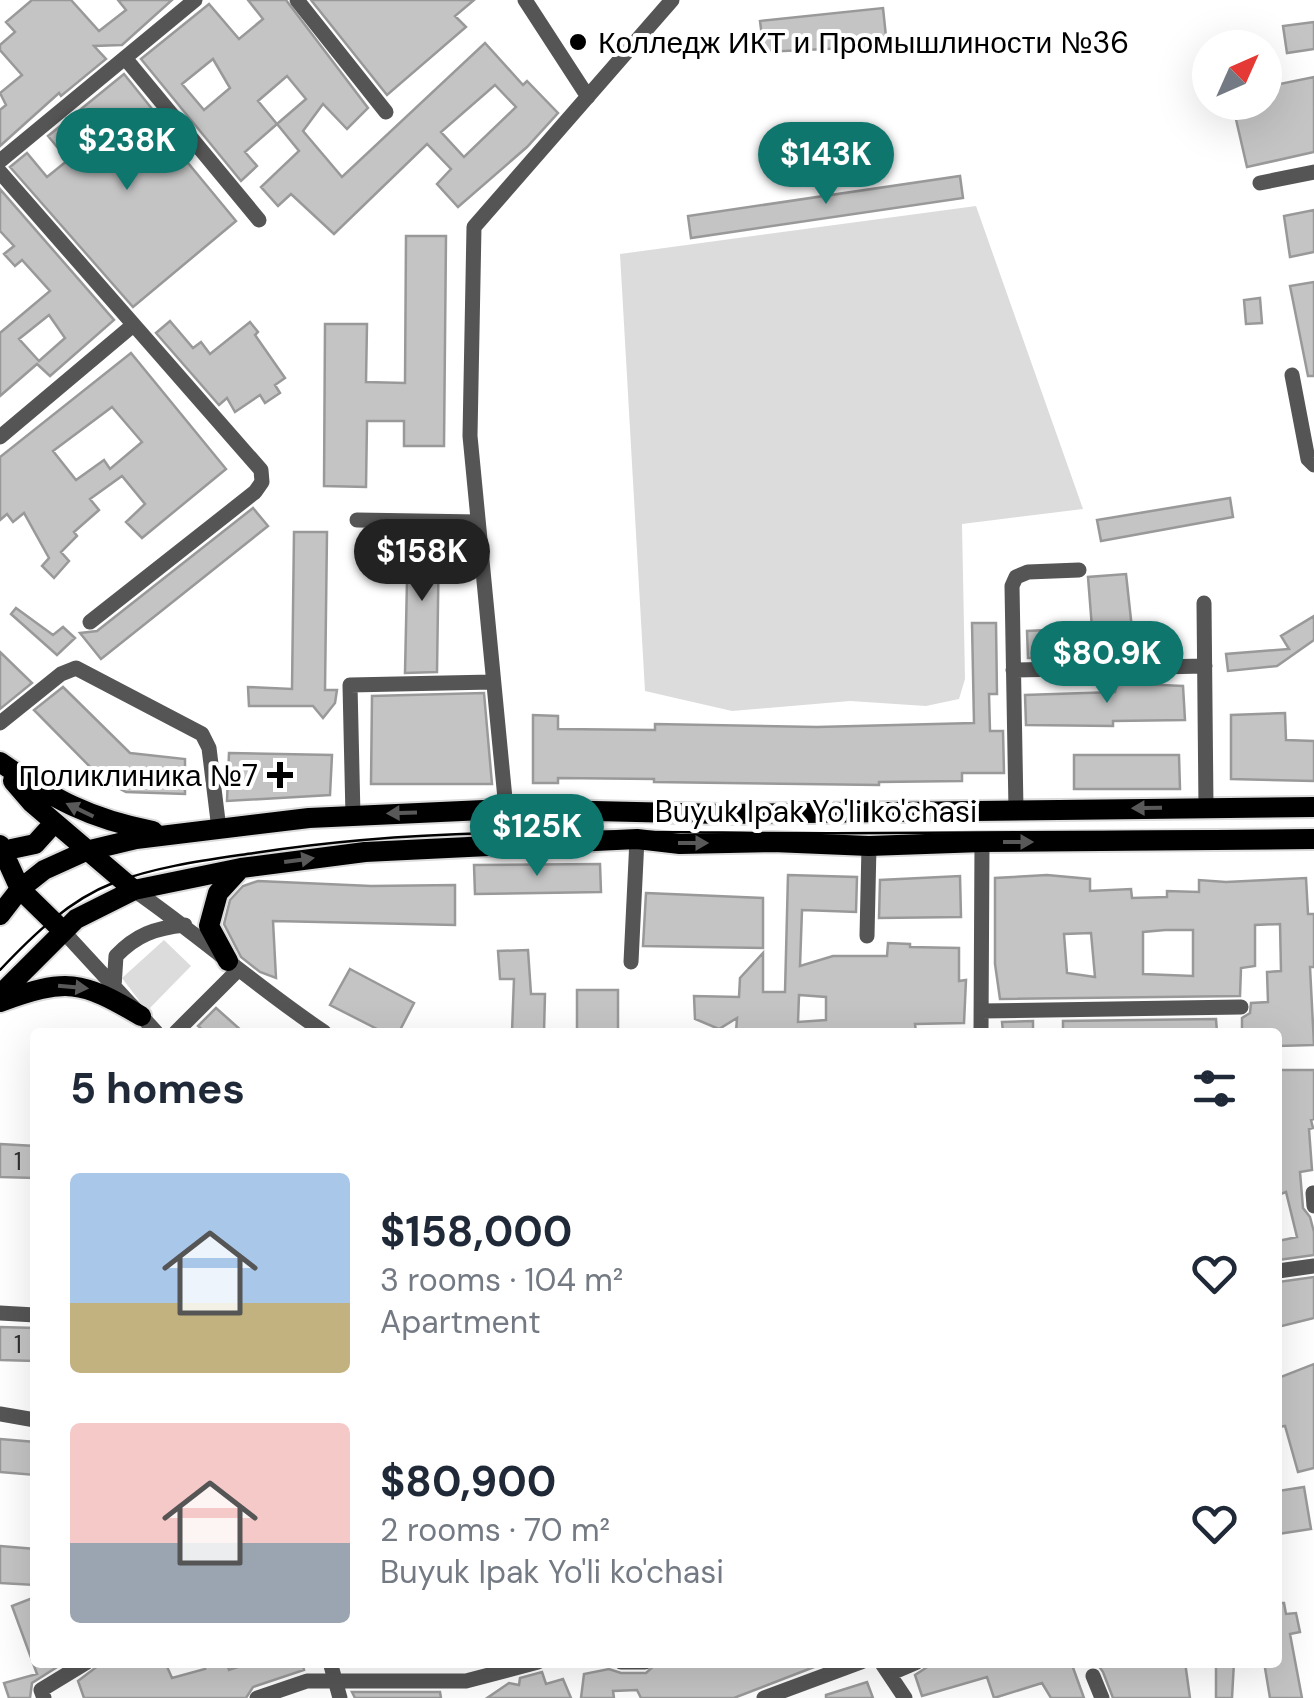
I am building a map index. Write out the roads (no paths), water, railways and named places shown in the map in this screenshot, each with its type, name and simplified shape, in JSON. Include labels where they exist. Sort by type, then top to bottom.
[{"type":"main road","points":[[0,764],[32,804],[134,890]]},
{"type":"main road","points":[[0,764],[98,819],[170,835]]},
{"type":"main road","name":"Buyuk Ipak Yo'li ko'chasi","points":[[0,915],[20,889],[44,870],[86,851],[220,828],[354,816],[506,809],[722,814],[1314,807]]},
{"type":"main road","points":[[54,823],[36,844],[1,848],[20,889],[62,930]]},
{"type":"main road","name":"Buyuk Ipak Yo'li ko'chasi","points":[[0,999],[62,930],[88,912],[134,890],[241,868],[365,852],[637,839],[680,844],[869,846],[1314,839]]},
{"type":"main road","points":[[232,966],[209,926],[218,893],[241,868]]},
{"type":"main road","points":[[0,999],[58,985],[86,986],[141,1016]]},
{"type":"street","points":[[0,161],[195,0]]},
{"type":"street","points":[[297,0],[386,112]]},
{"type":"street","points":[[525,0],[588,97]]},
{"type":"street","points":[[506,809],[470,436],[474,227],[672,0]]},
{"type":"street","points":[[125,58],[259,220]]},
{"type":"street","points":[[0,172],[261,470],[262,482],[255,492],[90,622]]},
{"type":"street","points":[[1260,184],[1314,172]]},
{"type":"street","points":[[0,437],[132,326]]},
{"type":"street","points":[[1292,374],[1308,458],[1314,465]]},
{"type":"street","points":[[357,520],[478,522]]},
{"type":"street","points":[[1016,810],[1012,586],[1016,577],[1028,572],[1079,570]]},
{"type":"street","points":[[1204,602],[1206,807]]},
{"type":"street","points":[[1013,670],[1205,666]]},
{"type":"street","points":[[0,723],[61,674],[76,668],[90,674],[202,734],[210,748],[220,828]]},
{"type":"street","points":[[354,816],[350,685],[492,682]]},
{"type":"street","points":[[631,962],[637,839]]},
{"type":"street","points":[[980,1028],[982,842]]},
{"type":"street","points":[[867,936],[869,846]]},
{"type":"street","points":[[134,890],[318,1028]]},
{"type":"street","points":[[114,987],[116,956],[134,938],[185,925]]},
{"type":"street","points":[[62,930],[152,1028]]},
{"type":"street","points":[[179,1028],[232,966]]},
{"type":"street","points":[[981,1011],[1241,1007]]},
{"type":"street","points":[[1313,1193],[1314,1206]]},
{"type":"street","points":[[1282,1270],[1314,1266]]},
{"type":"street","points":[[0,1313],[30,1315]]},
{"type":"street","points":[[0,1414],[30,1419]]},
{"type":"street","points":[[44,1698],[41,1690],[77,1668]]},
{"type":"street","points":[[258,1698],[331,1670],[466,1682],[516,1668]]},
{"type":"street","points":[[764,1698],[845,1668]]},
{"type":"street","points":[[885,1668],[905,1698]]},
{"type":"street","points":[[331,1670],[340,1698]]},
{"type":"street","points":[[1093,1676],[1102,1698]]},
{"type":"tram line","points":[[0,970],[66,909],[113,883],[183,864],[316,845],[441,835],[566,832],[1314,831]]},
{"type":"place","name":"Колледж ИКТ и Промышлиности №36","points":[[578,42]]},
{"type":"place","name":"Поликлиника №7","points":[[280,775]]}]
